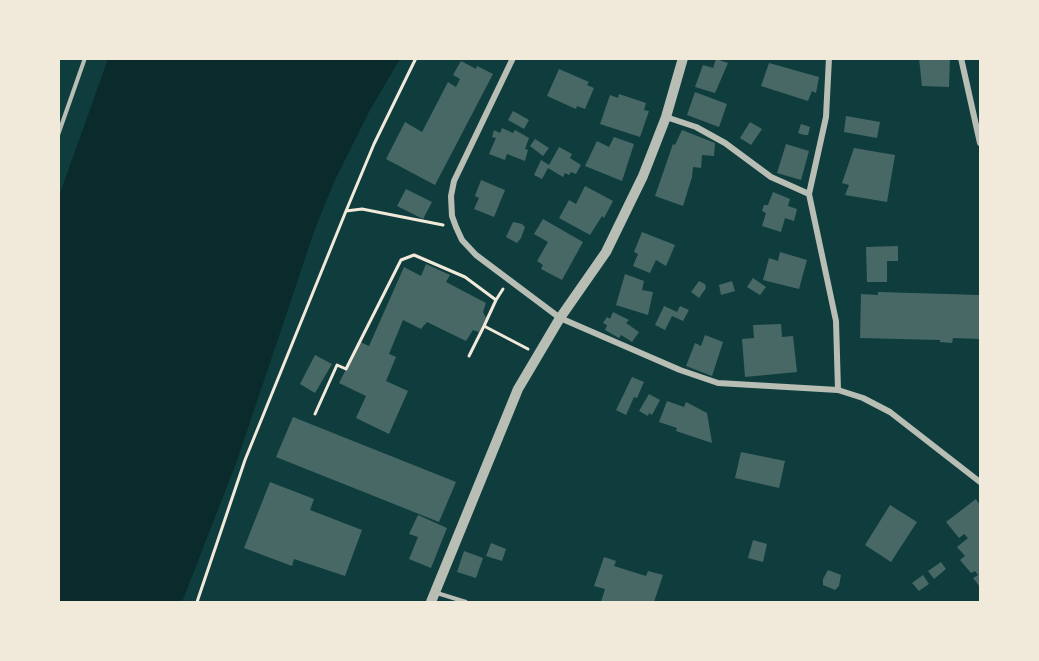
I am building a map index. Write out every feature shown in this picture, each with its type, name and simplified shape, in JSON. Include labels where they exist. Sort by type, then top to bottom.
[{"type":"street","points":[[513,58],[454,181],[451,196],[452,216],[456,228],[462,240],[476,255],[560,318],[680,370],[718,382],[838,390],[863,398],[890,412],[981,482]]},
{"type":"street","points":[[434,598],[518,389],[560,318],[606,252],[643,176],[666,117],[683,58]]},
{"type":"street","points":[[830,58],[826,117],[809,194],[836,321],[838,390]]},
{"type":"street","points":[[962,58],[981,143]]},
{"type":"street","points":[[666,117],[696,127],[725,143],[771,177],[809,194]]},
{"type":"lane","points":[[58,135],[85,58]]},
{"type":"lane","points":[[434,598],[466,603]]},
{"type":"path","points":[[197,603],[245,460],[374,144],[416,58]]},
{"type":"path","points":[[346,211],[362,209],[456,228]]},
{"type":"path","points":[[315,414],[337,365],[346,369],[401,260],[414,255],[465,278],[496,300],[469,356]]},
{"type":"path","points":[[484,326],[538,354]]},
{"type":"water","points":[[108,59],[400,59],[370,110],[334,182],[316,226],[237,461],[182,602],[59,602],[59,196]]},
{"type":"building","points":[[919,58],[950,58],[949,87],[922,86]]},
{"type":"building","points":[[716,59],[728,63],[715,93],[695,87],[703,65],[713,68]]},
{"type":"building","points":[[461,61],[493,74],[435,185],[386,159],[405,122],[422,132],[448,82],[456,87],[460,79],[453,75]]},
{"type":"building","points":[[769,63],[819,77],[816,93],[812,91],[808,101],[761,86]]},
{"type":"building","points":[[559,69],[589,82],[587,85],[594,88],[585,109],[577,106],[576,109],[547,96]]},
{"type":"building","points":[[695,92],[727,104],[719,127],[687,115]]},
{"type":"building","points":[[619,94],[646,103],[644,110],[649,111],[640,137],[600,124],[610,95],[618,98]]},
{"type":"building","points":[[513,111],[529,120],[524,129],[508,120]]},
{"type":"building","points":[[846,116],[880,122],[877,138],[844,132]]},
{"type":"building","points":[[750,122],[762,129],[751,145],[740,138]]},
{"type":"building","points":[[801,124],[810,127],[808,135],[798,133]]},
{"type":"building","points":[[502,128],[513,133],[515,130],[529,138],[525,149],[528,150],[525,161],[507,154],[505,160],[489,154],[496,138],[492,137],[494,130],[500,133]]},
{"type":"building","points":[[682,130],[715,143],[714,156],[702,155],[701,168],[693,167],[683,206],[655,196],[673,144],[675,145]]},
{"type":"building","points":[[614,137],[634,144],[622,181],[585,166],[597,141],[609,147]]},
{"type":"building","points":[[535,139],[549,148],[543,156],[530,146]]},
{"type":"building","points":[[786,144],[809,151],[801,180],[777,173]]},
{"type":"building","points":[[559,147],[572,154],[570,158],[581,165],[576,174],[565,173],[563,177],[548,168],[542,179],[534,175],[541,160],[549,165]]},
{"type":"building","points":[[854,148],[895,155],[887,202],[845,195],[849,185],[842,183]]},
{"type":"building","points":[[481,180],[505,190],[494,217],[474,209],[479,198],[475,196]]},
{"type":"building","points":[[585,186],[613,201],[604,218],[602,216],[590,235],[559,218],[569,200],[576,204]]},
{"type":"building","points":[[406,189],[432,202],[423,219],[397,206]]},
{"type":"building","points":[[773,192],[790,199],[788,206],[797,209],[794,221],[785,218],[781,232],[762,226],[766,213],[762,211],[764,205],[768,205]]},
{"type":"building","points":[[543,219],[583,242],[562,280],[541,269],[543,265],[537,261],[548,242],[534,234]]},
{"type":"building","points":[[513,222],[525,227],[517,243],[506,237]]},
{"type":"building","points":[[642,232],[675,245],[666,266],[656,260],[650,273],[633,266],[638,254],[634,252]]},
{"type":"building","points":[[898,246],[898,261],[887,261],[887,282],[867,282],[866,247]]},
{"type":"building","points":[[780,252],[807,260],[799,289],[763,280],[769,258],[778,261]]},
{"type":"building","points":[[426,264],[450,275],[446,282],[486,303],[483,312],[486,318],[479,332],[473,330],[466,341],[427,322],[421,329],[403,320],[389,354],[396,357],[386,381],[408,391],[389,434],[356,418],[366,396],[339,383],[360,342],[369,346],[404,267],[421,276]]},
{"type":"building","points":[[625,274],[644,281],[642,290],[653,292],[648,315],[616,305]]},
{"type":"building","points":[[753,278],[766,287],[760,295],[747,287]]},
{"type":"building","points":[[699,281],[705,284],[706,288],[699,298],[691,292]]},
{"type":"building","points":[[732,281],[735,291],[721,295],[719,285]]},
{"type":"building","points":[[878,292],[980,295],[980,339],[953,338],[952,343],[940,342],[940,340],[860,338],[861,294],[878,295]]},
{"type":"building","points":[[664,306],[677,312],[680,306],[689,310],[683,321],[672,316],[665,330],[655,325]]},
{"type":"building","points":[[613,312],[629,320],[626,323],[639,332],[632,342],[621,335],[619,338],[605,330],[607,325],[603,323],[607,317],[610,319]]},
{"type":"building","points":[[781,324],[782,337],[793,336],[797,372],[745,377],[742,339],[754,338],[753,325]]},
{"type":"building","points":[[705,335],[723,342],[712,376],[686,366],[695,343],[701,346]]},
{"type":"building","points":[[315,355],[332,364],[315,393],[300,384]]},
{"type":"building","points":[[632,377],[644,382],[626,415],[616,410]]},
{"type":"building","points":[[649,394],[660,400],[652,415],[649,413],[648,416],[639,411]]},
{"type":"building","points":[[667,401],[684,407],[686,402],[707,413],[712,443],[676,431],[677,428],[659,422]]},
{"type":"building","points":[[293,417],[456,482],[439,522],[276,457]]},
{"type":"building","points":[[741,452],[785,461],[779,488],[735,478]]},
{"type":"building","points":[[270,482],[314,499],[310,510],[362,530],[345,576],[294,559],[292,566],[244,548]]},
{"type":"building","points":[[976,499],[980,505],[980,587],[973,578],[978,575],[975,571],[971,573],[960,560],[965,556],[957,547],[968,538],[964,534],[959,538],[946,522]]},
{"type":"building","points":[[890,505],[917,522],[891,562],[865,545]]},
{"type":"building","points":[[418,515],[447,528],[431,568],[409,559],[418,537],[409,534]]},
{"type":"building","points":[[753,540],[767,544],[763,562],[748,558]]},
{"type":"building","points":[[491,543],[506,549],[502,561],[486,556]]},
{"type":"building","points":[[464,551],[483,558],[476,578],[457,572]]},
{"type":"building","points":[[604,557],[616,561],[614,566],[646,576],[648,571],[663,575],[654,602],[601,602],[605,589],[594,586]]},
{"type":"building","points":[[941,562],[946,569],[934,579],[928,571]]},
{"type":"building","points":[[828,570],[841,575],[839,586],[835,590],[823,585],[823,579]]},
{"type":"building","points":[[923,575],[929,584],[919,591],[912,583]]}]
